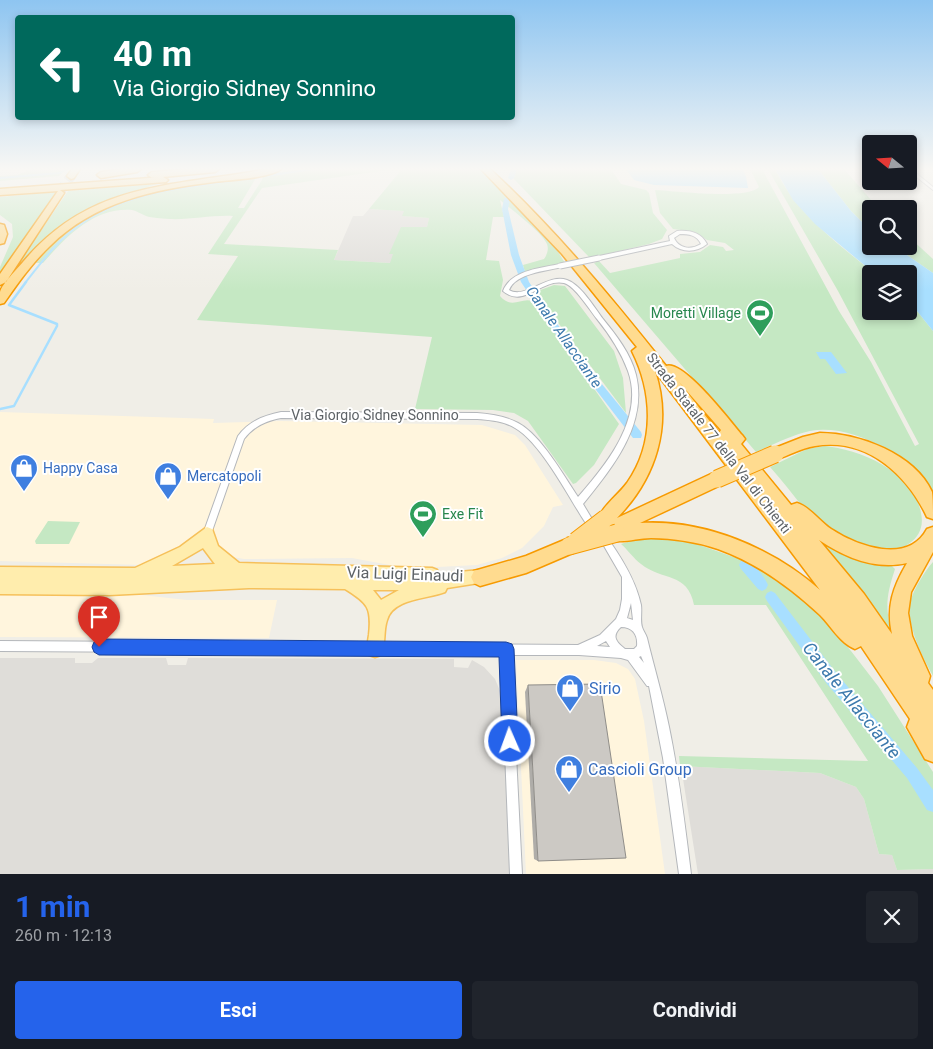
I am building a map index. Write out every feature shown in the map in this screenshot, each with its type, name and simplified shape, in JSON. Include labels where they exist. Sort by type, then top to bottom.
[{"type":"highway","points":[[0,282],[48,210]]},
{"type":"highway","points":[[0,300],[54,236],[97,210]]},
{"type":"highway","name":"Strada Statale 77 della Val di Chienti","points":[[530,210],[566,252],[804,551],[890,668],[933,734]]},
{"type":"highway","name":"Strada Statale 77 della Val di Chienti","points":[[532,210],[584,262],[819,551],[933,708]]},
{"type":"highway","points":[[0,227],[2,234],[0,241]]},
{"type":"highway","points":[[566,252],[572,265],[644,360],[651,378],[655,399],[657,416],[654,436],[639,479],[625,498],[611,531]]},
{"type":"highway","points":[[671,369],[690,384],[799,512],[823,534],[852,549],[880,557],[905,556],[914,553],[929,540]]},
{"type":"highway","points":[[480,577],[522,567],[544,559],[569,546],[611,531],[717,479],[807,441],[820,439],[841,440],[866,447],[884,456],[910,476],[922,489],[933,512]]},
{"type":"highway","points":[[611,531],[641,529],[693,533],[717,540],[756,556],[786,574],[814,595],[845,625],[901,702],[933,751]]},
{"type":"highway","points":[[929,540],[901,594],[899,610],[900,626],[911,659],[933,696]]},
{"type":"main road","points":[[208,534],[210,548],[221,559],[237,570]]},
{"type":"main road","points":[[132,575],[184,554],[208,534]]},
{"type":"main road","name":"Via Luigi Einaudi","points":[[0,574],[132,575],[237,570],[480,577]]},
{"type":"main road","name":"Via Luigi Einaudi","points":[[0,587],[110,588],[249,581],[424,583],[480,577]]},
{"type":"main road","points":[[378,620],[384,608],[403,594],[426,592],[460,580]]},
{"type":"main road","points":[[346,582],[370,596],[378,610],[375,649]]},
{"type":"street","points":[[578,504],[612,462],[634,416],[636,402],[630,369],[623,352],[568,282],[552,281],[517,296],[507,292],[508,285],[526,274],[672,242],[682,248],[691,250],[700,248],[704,244],[698,236],[684,232],[672,235],[672,242]]},
{"type":"street","name":"Via Giorgio Sidney Sonnino","points":[[208,534],[241,438],[252,425],[263,419],[281,415],[477,416],[508,421],[520,427],[533,438],[588,519]]},
{"type":"street","points":[[611,531],[626,577],[638,605],[637,628]]},
{"type":"street","points":[[620,622],[626,601],[626,577]]},
{"type":"street","points":[[579,650],[595,644],[616,623],[620,622],[629,622],[637,628],[643,638],[669,759],[686,874]]},
{"type":"street","points":[[610,631],[613,645],[626,654],[653,686]]},
{"type":"street","points":[[0,646],[506,649],[579,650],[626,654],[639,652],[643,644]]},
{"type":"street","points":[[506,649],[516,874]]},
{"type":"shaded area","points":[[368,210],[383,210],[405,211],[403,216],[429,218],[427,227],[390,254],[394,254],[391,263],[334,260],[353,216],[363,216]]},
{"type":"shaded area","points":[[0,412],[214,419],[213,423],[280,421],[482,425],[515,435],[525,445],[563,505],[553,507],[544,526],[522,548],[502,558],[477,565],[437,567],[395,566],[352,558],[244,559],[227,556],[216,545],[187,548],[143,565],[0,561]]},
{"type":"shaded area","points":[[0,592],[124,593],[187,600],[277,600],[269,638],[0,637]]},
{"type":"shaded area","points":[[0,658],[75,658],[75,663],[92,663],[98,658],[166,658],[168,665],[186,665],[188,658],[454,659],[454,667],[468,668],[472,660],[484,667],[495,679],[503,698],[510,874],[0,874]]},
{"type":"shaded area","points":[[516,660],[594,660],[616,663],[628,669],[635,679],[644,721],[665,874],[526,874]]},
{"type":"shaded area","points":[[681,766],[820,773],[856,787],[864,799],[879,854],[892,855],[897,870],[933,869],[933,874],[698,874]]},
{"type":"green space","points":[[0,210],[44,210],[0,278],[0,267],[13,237],[12,224],[0,215]]},
{"type":"green space","points":[[55,210],[88,210],[76,217],[16,274],[16,267]]},
{"type":"green space","points":[[99,210],[247,210],[224,244],[338,250],[334,260],[390,263],[393,254],[389,254],[401,227],[427,227],[429,218],[402,216],[404,211],[383,210],[502,210],[504,217],[493,217],[486,260],[499,261],[503,280],[500,296],[512,303],[532,301],[619,424],[594,465],[573,484],[528,421],[514,413],[493,410],[415,409],[432,337],[197,320],[238,256],[208,254],[233,216],[169,219],[148,217],[132,210],[118,210],[105,213],[71,234],[43,263],[36,263],[56,240],[76,223]]},
{"type":"green space","points":[[512,210],[523,210],[552,242],[565,263],[525,272],[523,265],[544,259],[548,248],[544,239]]},
{"type":"green space","points":[[544,210],[652,210],[667,230],[662,239],[649,244],[590,258]]},
{"type":"green space","name":"Moretti Village","points":[[659,210],[784,210],[839,311],[871,362],[915,446],[919,444],[838,291],[791,210],[803,210],[846,251],[864,265],[862,265],[862,320],[917,320],[917,311],[933,331],[933,491],[923,478],[895,455],[879,445],[844,432],[810,431],[790,437],[756,452],[594,263],[599,261],[610,273],[680,258],[680,254],[700,252],[710,245],[723,247],[726,251],[734,250],[725,243],[707,240],[695,232],[673,229]]},
{"type":"green space","points":[[850,210],[862,210],[862,222],[851,211]]},
{"type":"green space","points":[[917,244],[933,259],[933,273],[907,255],[917,255]]},
{"type":"green space","points":[[554,285],[565,286],[614,351],[623,378],[626,413],[535,292]]},
{"type":"green space","points":[[824,446],[853,452],[869,458],[897,475],[908,486],[916,498],[922,522],[920,531],[910,543],[895,550],[878,551],[835,537],[828,533],[813,518],[770,467],[807,449]]},
{"type":"green space","points":[[48,521],[80,522],[69,544],[36,544],[35,541]]},
{"type":"green space","points":[[661,537],[694,543],[759,566],[801,598],[823,618],[851,651],[878,686],[933,772],[933,869],[897,870],[892,855],[879,854],[864,799],[856,787],[820,773],[680,766],[679,756],[868,761],[766,605],[694,605],[691,594],[686,587],[673,578],[657,573],[638,562],[621,544],[641,538]]},
{"type":"green space","points":[[819,537],[889,563],[895,569],[888,602],[888,616],[892,635]]},
{"type":"green space","points":[[933,562],[933,676],[921,653],[909,610],[914,591]]},
{"type":"water","points":[[802,210],[850,210],[862,222],[862,255],[907,255],[933,273],[933,331],[917,311],[917,265],[864,265],[815,224]]},
{"type":"water","points":[[816,352],[831,352],[847,373],[836,374],[825,359],[820,359]]},
{"type":"building","name":"Cascioli Group","points":[[600,684],[626,858],[538,861],[528,685]]},
{"type":"waterway","points":[[25,283],[60,241],[74,229],[107,210]]},
{"type":"waterway","name":"Canale Allacciante","points":[[505,210],[515,255],[525,282],[576,358],[637,435]]},
{"type":"waterway","points":[[0,409],[14,406],[57,326],[57,324],[9,305],[26,282]]},
{"type":"waterway","name":"Canale Allacciante","points":[[745,565],[762,585]]},
{"type":"waterway","name":"Canale Allacciante","points":[[771,597],[832,679],[912,773],[933,804]]},
{"type":"place","name":"Moretti Village","points":[[760,337]]},
{"type":"place","name":"Happy Casa","points":[[24,492]]},
{"type":"place","name":"Mercatopoli","points":[[168,500]]},
{"type":"place","name":"Exe Fit","points":[[423,538]]},
{"type":"place","name":"Sirio","points":[[570,712]]},
{"type":"place","name":"Cascioli Group","points":[[569,793]]},
{"type":"route","points":[[99,647],[506,649],[510,741]]}]
